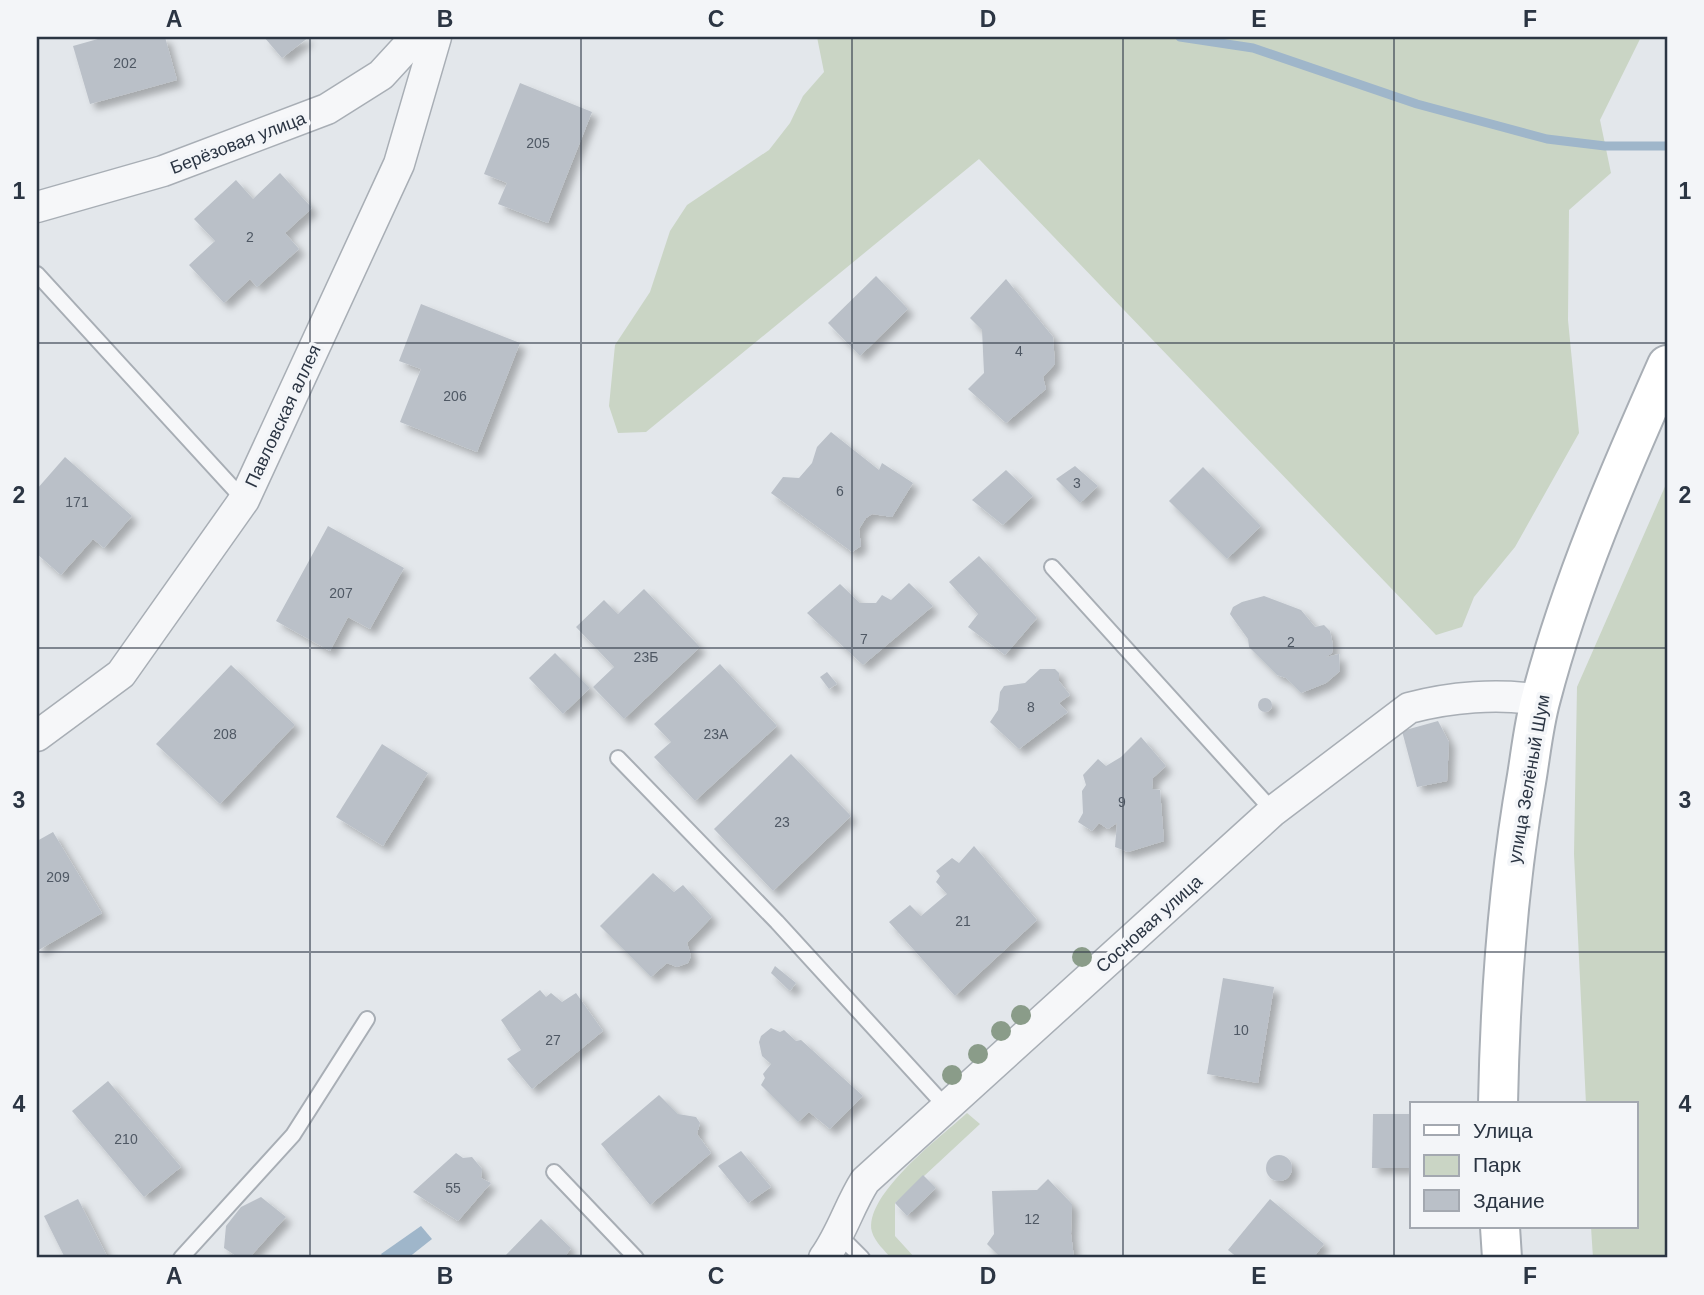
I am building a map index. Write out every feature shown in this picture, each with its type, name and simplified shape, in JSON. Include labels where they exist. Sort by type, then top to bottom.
[{"type":"main road","name":"улица Зелёный Шум","points":[[1498,1102],[1506,953],[1516,838],[1540,699],[1571,603],[1622,466],[1667,365]]},
{"type":"main road","points":[[1500,1228],[1502,1258]]},
{"type":"street","name":"Берёзовая улица","points":[[37,207],[163,171],[327,109],[381,75],[416,37]]},
{"type":"street","name":"Павловская аллея","points":[[37,736],[121,674],[244,500],[399,164],[436,37]]},
{"type":"street","name":"Сосновая улица","points":[[832,1247],[865,1181],[1273,811],[1409,708],[1428,703],[1499,696],[1540,699]]},
{"type":"lane","points":[[37,274],[244,500]]},
{"type":"lane","points":[[1052,568],[1273,811]]},
{"type":"lane","points":[[618,758],[777,922],[947,1108]]},
{"type":"lane","points":[[181,1258],[293,1135],[367,1018]]},
{"type":"lane","points":[[554,1172],[636,1258]]},
{"type":"lane","points":[[832,1247],[862,1258]]},
{"type":"green space","points":[[817,37],[1641,37],[1600,120],[1611,173],[1569,210],[1568,320],[1579,433],[1515,547],[1474,597],[1462,627],[1436,635],[979,159],[646,432],[618,433],[609,406],[615,345],[650,292],[670,231],[687,205],[769,150],[790,123],[803,96],[824,72]]},
{"type":"green space","points":[[1667,482],[1667,1258],[1593,1258],[1591,1228],[1638,1228],[1638,1102],[1586,1102],[1574,854],[1577,687]]},
{"type":"green space","points":[[967,1113],[980,1124],[895,1203],[895,1236],[915,1258],[891,1258],[872,1232],[872,1217],[880,1201],[907,1167]]},
{"type":"water","points":[[421,1226],[432,1239],[408,1258],[384,1258],[381,1254]]},
{"type":"building","points":[[105,37],[165,37],[177,80],[90,104],[73,46]]},
{"type":"building","points":[[264,37],[309,37],[282,58]]},
{"type":"building","points":[[520,83],[592,112],[548,223],[498,204],[507,183],[484,174]]},
{"type":"building","points":[[280,173],[312,208],[285,233],[299,249],[257,287],[250,279],[224,303],[189,265],[215,241],[194,219],[236,180],[253,199]]},
{"type":"building","points":[[876,276],[908,309],[860,356],[828,323]]},
{"type":"building","points":[[1006,279],[1053,337],[1055,364],[1043,377],[1046,389],[1006,423],[968,389],[984,373],[982,330],[970,318]]},
{"type":"building","points":[[421,304],[520,343],[477,452],[400,422],[421,369],[399,361]]},
{"type":"building","points":[[831,432],[879,470],[882,463],[913,483],[892,517],[872,514],[866,518],[859,529],[861,546],[852,552],[771,493],[783,477],[799,478],[812,463],[817,447]]},
{"type":"building","points":[[65,457],[132,516],[104,548],[93,539],[61,575],[37,554],[37,489]]},
{"type":"building","points":[[1075,466],[1098,486],[1080,503],[1056,479]]},
{"type":"building","points":[[1203,467],[1261,526],[1227,559],[1169,501]]},
{"type":"building","points":[[1006,470],[1033,496],[1003,525],[972,500]]},
{"type":"building","points":[[328,526],[404,568],[370,629],[348,617],[330,651],[276,621]]},
{"type":"building","points":[[979,556],[1037,618],[1005,655],[968,627],[978,614],[949,582]]},
{"type":"building","points":[[909,583],[933,606],[863,665],[807,613],[840,584],[860,603],[876,603],[882,595],[891,600]]},
{"type":"building","points":[[644,589],[700,647],[624,719],[593,687],[614,667],[576,627],[604,600],[618,614]]},
{"type":"building","points":[[1264,596],[1301,610],[1315,627],[1324,625],[1330,631],[1332,653],[1326,657],[1339,654],[1340,671],[1326,683],[1301,693],[1286,678],[1277,675],[1249,647],[1248,639],[1230,614],[1233,607],[1242,602]]},
{"type":"building","points":[[555,653],[590,688],[563,714],[529,678]]},
{"type":"building","points":[[720,664],[777,726],[695,801],[654,757],[671,742],[654,724]]},
{"type":"building","points":[[231,665],[295,725],[220,804],[156,744]]},
{"type":"building","points":[[1040,669],[1055,669],[1059,673],[1059,681],[1070,695],[1059,703],[1068,712],[1019,749],[990,722],[998,710],[1000,692],[1004,686],[1025,683]]},
{"type":"building","points":[[827,672],[837,684],[829,689],[820,677]]},
{"type":"building","points":[[1265,698],[1270,700],[1270,710],[1265,712],[1260,710],[1258,705],[1260,700]]},
{"type":"building","points":[[1438,721],[1449,742],[1447,781],[1417,787],[1402,731]]},
{"type":"building","points":[[1141,737],[1166,766],[1153,778],[1152,789],[1160,790],[1164,841],[1128,852],[1115,847],[1117,823],[1108,829],[1099,823],[1092,831],[1078,822],[1083,813],[1082,791],[1086,785],[1083,775],[1098,759],[1106,766],[1121,757]]},
{"type":"building","points":[[382,744],[428,773],[383,846],[336,817]]},
{"type":"building","points":[[791,754],[851,816],[773,891],[714,829]]},
{"type":"building","points":[[53,832],[102,913],[37,951],[37,841]]},
{"type":"building","points":[[974,846],[1037,920],[955,996],[889,922],[910,905],[921,916],[947,894],[936,882],[940,876],[936,871],[952,858],[959,863]]},
{"type":"building","points":[[653,873],[674,892],[683,885],[712,917],[687,943],[691,956],[688,963],[677,967],[667,963],[651,977],[600,926]]},
{"type":"building","points":[[775,966],[796,983],[790,991],[771,973]]},
{"type":"building","points":[[1223,978],[1274,987],[1258,1083],[1207,1074]]},
{"type":"building","points":[[540,990],[546,997],[551,993],[562,1002],[576,993],[603,1031],[532,1089],[507,1059],[521,1050],[501,1020]]},
{"type":"building","points":[[771,1028],[780,1032],[784,1030],[796,1041],[801,1040],[863,1096],[830,1129],[809,1112],[798,1122],[761,1085],[765,1078],[763,1074],[771,1064],[762,1056],[759,1042],[761,1036]]},
{"type":"building","points":[[108,1081],[181,1167],[144,1197],[72,1111]]},
{"type":"building","points":[[659,1095],[678,1114],[696,1117],[700,1123],[697,1134],[711,1153],[650,1205],[601,1144]]},
{"type":"building","points":[[1373,1114],[1410,1114],[1409,1168],[1372,1168]]},
{"type":"building","points":[[741,1151],[771,1187],[748,1203],[718,1166]]},
{"type":"building","points":[[456,1153],[463,1158],[472,1157],[482,1169],[481,1178],[491,1183],[458,1221],[413,1192]]},
{"type":"building","points":[[1279,1155],[1288,1159],[1292,1168],[1288,1177],[1279,1181],[1270,1177],[1266,1168],[1270,1159]]},
{"type":"building","points":[[923,1175],[936,1188],[907,1216],[895,1203]]},
{"type":"building","points":[[1048,1179],[1072,1204],[1071,1234],[1074,1258],[1001,1258],[987,1244],[994,1234],[992,1191],[1037,1190]]},
{"type":"building","points":[[261,1197],[286,1217],[249,1258],[239,1258],[224,1248],[226,1226],[241,1207]]},
{"type":"building","points":[[78,1199],[107,1256],[104,1258],[65,1258],[44,1216]]},
{"type":"building","points":[[1270,1199],[1324,1244],[1313,1258],[1238,1258],[1228,1250]]},
{"type":"building","points":[[541,1219],[571,1248],[564,1258],[503,1258]]},
{"type":"waterway","points":[[1180,37],[1253,48],[1417,104],[1547,139],[1605,146],[1667,146]]}]
